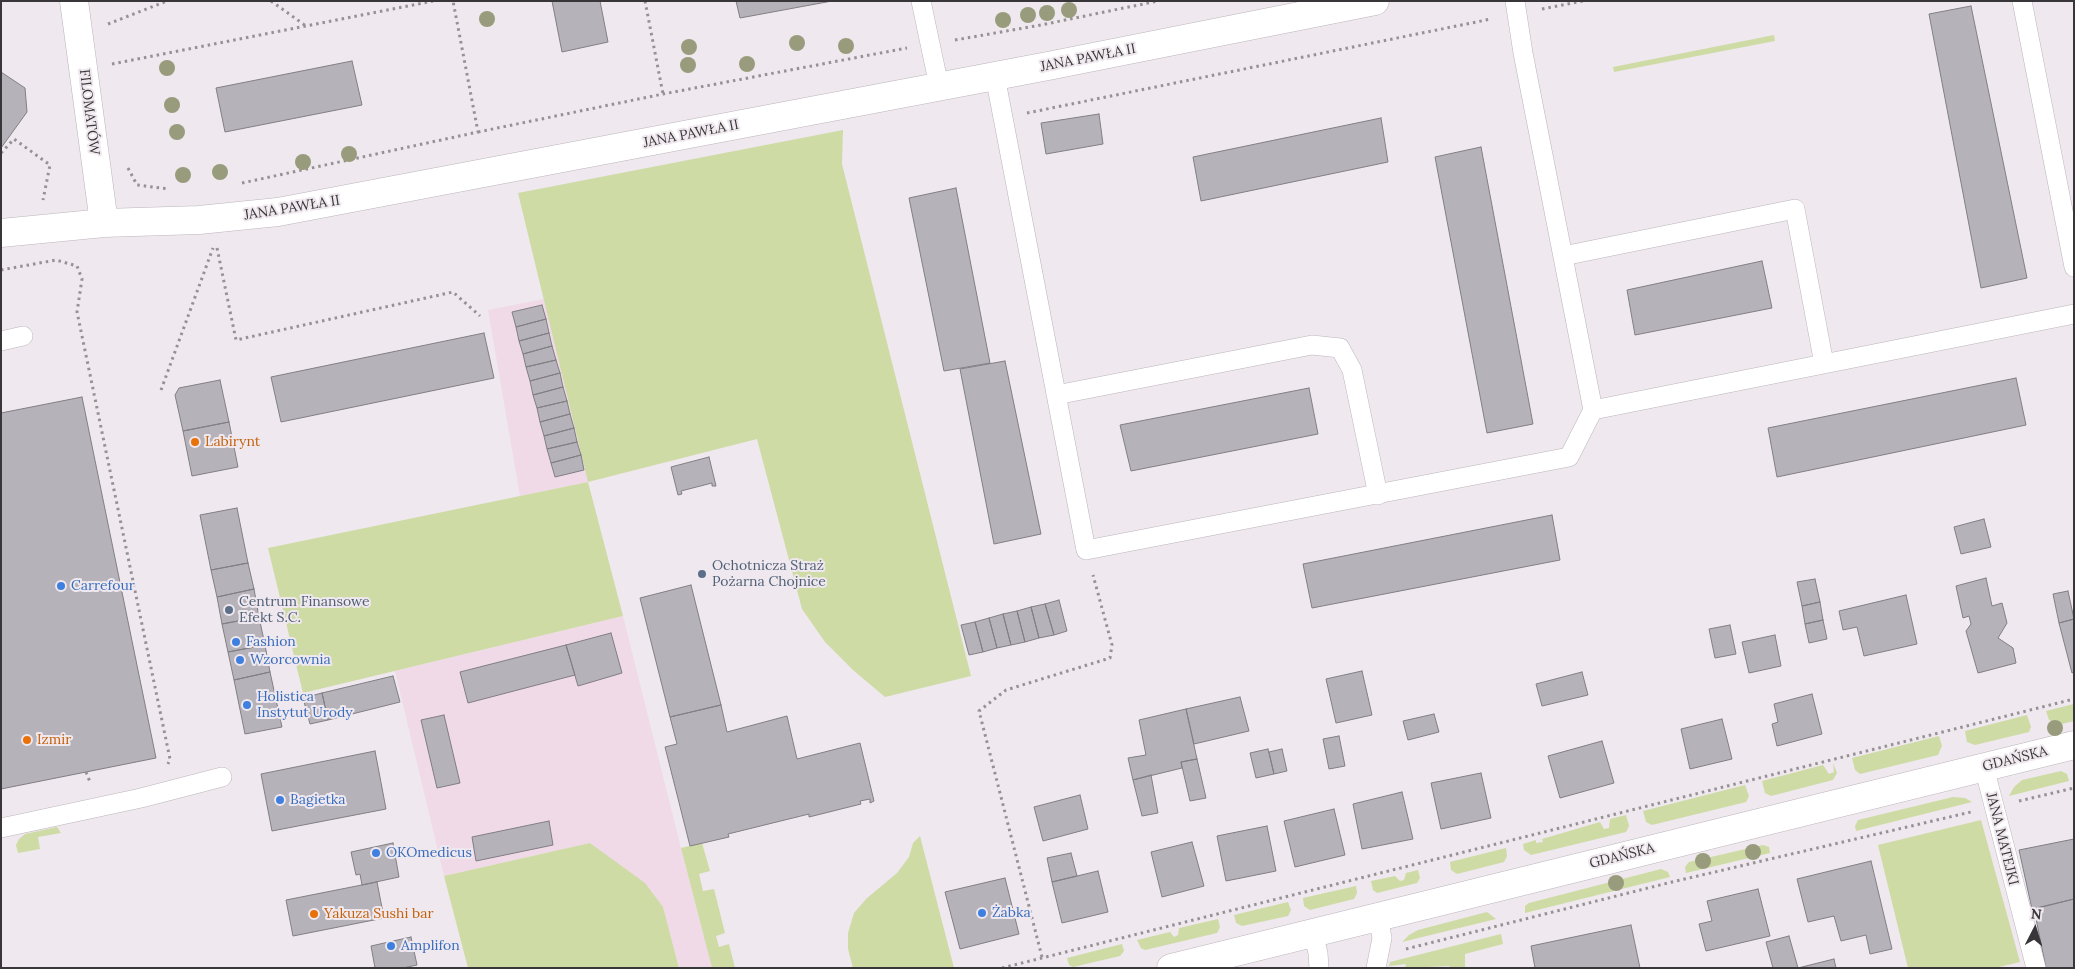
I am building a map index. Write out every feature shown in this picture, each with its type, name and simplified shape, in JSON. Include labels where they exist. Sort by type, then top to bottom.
[{"type":"street","name":"FILOMATÓW","points":[[74,1],[104,223]]},
{"type":"street","name":"JANA PAWŁA II","points":[[1,233],[104,223],[199,220],[278,212],[995,76],[1375,1]]},
{"type":"street","name":"GDAŃSKA","points":[[1171,968],[2074,745]]},
{"type":"lane","points":[[921,1],[939,86]]},
{"type":"lane","points":[[2022,1],[2074,267]]},
{"type":"lane","points":[[995,76],[1086,550],[1569,458],[1593,410],[1523,53],[1516,8]]},
{"type":"lane","points":[[1563,256],[1795,209],[1824,364]]},
{"type":"lane","points":[[1593,410],[2074,314]]},
{"type":"lane","points":[[1,340],[24,336]]},
{"type":"lane","points":[[1056,395],[1312,345],[1340,348],[1352,370],[1378,495]]},
{"type":"lane","name":"JANA MATEJKI","points":[[1984,767],[2036,968]]},
{"type":"lane","points":[[1,828],[141,798],[222,777]]},
{"type":"lane","points":[[1376,968],[1382,938],[1378,916]]},
{"type":"lane","points":[[1313,933],[1318,953],[1319,968]]},
{"type":"path","points":[[108,24],[167,1]]},
{"type":"path","points":[[271,1],[306,26]]},
{"type":"path","points":[[113,73],[112,64],[433,1]]},
{"type":"path","points":[[453,1],[478,132]]},
{"type":"path","points":[[234,185],[663,94],[645,1]]},
{"type":"path","points":[[1055,106],[1516,8],[1583,1]]},
{"type":"path","points":[[1,153],[14,139],[50,165],[43,201],[35,202]]},
{"type":"path","points":[[126,164],[137,185],[177,190]]},
{"type":"path","points":[[161,390],[216,242],[236,340],[453,292],[480,316]]},
{"type":"path","points":[[1,270],[56,260],[77,266],[82,279],[77,312],[170,759],[167,767]]},
{"type":"path","points":[[1042,957],[979,711],[1006,690],[1110,658],[1112,645],[1086,550]]},
{"type":"path","points":[[1002,968],[2074,699]]},
{"type":"path","points":[[86,772],[89,782],[98,780]]},
{"type":"path","points":[[1406,949],[1672,882],[2074,788]]},
{"type":"shaded area","points":[[544,299],[588,482],[520,496],[488,310]]},
{"type":"shaded area","points":[[623,616],[712,968],[679,968],[663,907],[591,843],[444,876],[395,671]]},
{"type":"green space","points":[[1774,35],[1775,41],[1614,72],[1613,67]]},
{"type":"green space","points":[[843,130],[842,164],[971,676],[885,697],[853,670],[825,642],[802,609],[757,439],[588,482],[518,193]]},
{"type":"green space","points":[[588,482],[623,616],[303,693],[268,548]]},
{"type":"green space","points":[[2074,704],[2074,721],[2058,725],[2049,720],[2046,711]]},
{"type":"green space","points":[[2027,715],[2031,727],[2029,732],[1975,745],[1967,742],[1965,731]]},
{"type":"green space","points":[[1939,736],[1942,746],[1938,755],[1860,774],[1855,770],[1852,758]]},
{"type":"green space","points":[[1833,763],[1837,773],[1833,780],[1771,796],[1765,793],[1762,781],[1823,765],[1829,774],[1834,772]]},
{"type":"green space","points":[[2061,771],[2067,774],[2069,781],[2009,796],[2014,787],[2022,780]]},
{"type":"green space","points":[[1745,785],[1749,796],[1746,802],[1652,825],[1646,822],[1643,811]]},
{"type":"green space","points":[[1953,797],[1965,798],[1972,802],[1856,831],[1855,826],[1858,820]]},
{"type":"green space","points":[[1626,815],[1629,826],[1626,832],[1531,855],[1524,850],[1523,844],[1536,840],[1536,843],[1543,842],[1542,839],[1600,822],[1604,829],[1609,828],[1610,819]]},
{"type":"green space","points":[[1981,820],[2020,962],[1995,968],[1908,968],[1878,845]]},
{"type":"green space","points":[[57,827],[61,833],[38,837],[40,849],[18,853],[16,845],[25,834]]},
{"type":"green space","points":[[920,836],[954,968],[853,968],[848,949],[848,933],[854,913],[866,899],[897,873],[909,857],[913,843]]},
{"type":"green space","points":[[590,843],[645,883],[663,907],[679,968],[468,968],[444,876]]},
{"type":"green space","points":[[702,843],[710,871],[699,874],[703,891],[714,889],[725,933],[716,936],[719,947],[729,944],[735,968],[712,968],[681,848]]},
{"type":"green space","points":[[1763,845],[1769,847],[1770,853],[1686,873],[1685,867],[1689,862]]},
{"type":"green space","points":[[1506,848],[1507,856],[1504,862],[1457,874],[1451,870],[1450,862]]},
{"type":"green space","points":[[1661,869],[1668,872],[1670,877],[1525,913],[1525,906],[1529,903]]},
{"type":"green space","points":[[1418,870],[1420,878],[1417,883],[1377,893],[1373,890],[1371,881],[1395,876],[1400,881],[1404,880],[1406,873]]},
{"type":"green space","points":[[1356,886],[1357,893],[1354,899],[1310,910],[1304,906],[1303,898]]},
{"type":"green space","points":[[1288,902],[1291,910],[1288,916],[1242,926],[1236,923],[1234,915]]},
{"type":"green space","points":[[1487,912],[1496,919],[1402,942],[1418,930]]},
{"type":"green space","points":[[1218,919],[1220,927],[1217,933],[1145,950],[1141,948],[1137,940],[1170,932],[1174,937],[1178,935],[1179,928]]},
{"type":"green space","points":[[1501,934],[1503,944],[1465,954],[1465,968],[1450,968],[1449,966],[1405,968],[1406,964],[1389,966],[1390,962]]},
{"type":"green space","points":[[1122,944],[1124,951],[1120,956],[1073,967],[1069,965],[1067,958]]},
{"type":"building","points":[[552,1],[600,1],[608,42],[562,52]]},
{"type":"building","points":[[736,1],[832,1],[740,18]]},
{"type":"building","points":[[1971,6],[2027,278],[1981,288],[1929,14]]},
{"type":"building","points":[[352,61],[362,105],[225,132],[216,88]]},
{"type":"building","points":[[1,72],[25,88],[27,112],[1,148]]},
{"type":"building","points":[[1099,114],[1103,144],[1046,154],[1041,123]]},
{"type":"building","points":[[1381,118],[1388,162],[1201,201],[1193,157]]},
{"type":"building","points":[[1481,147],[1533,424],[1487,433],[1435,157]]},
{"type":"building","points":[[956,188],[990,363],[944,371],[909,198]]},
{"type":"building","points":[[1762,261],[1772,308],[1635,335],[1627,290]]},
{"type":"building","points":[[542,305],[546,319],[516,327],[512,312]]},
{"type":"building","points":[[546,319],[549,333],[519,341],[516,327]]},
{"type":"building","points":[[484,333],[494,378],[281,422],[271,377]]},
{"type":"building","points":[[549,333],[552,346],[523,354],[519,341]]},
{"type":"building","points":[[552,346],[556,360],[526,367],[523,354]]},
{"type":"building","points":[[556,360],[560,373],[530,381],[526,367]]},
{"type":"building","points":[[1005,361],[1041,534],[994,544],[960,369]]},
{"type":"building","points":[[560,373],[563,387],[533,395],[530,381]]},
{"type":"building","points":[[2016,378],[2026,425],[1777,477],[1768,428]]},
{"type":"building","points":[[220,380],[229,422],[183,431],[175,395],[179,388]]},
{"type":"building","points":[[563,387],[567,401],[537,408],[533,395]]},
{"type":"building","points":[[1309,388],[1318,434],[1131,471],[1120,425]]},
{"type":"building","name":"Carrefour","points":[[82,397],[156,758],[1,789],[1,413]]},
{"type":"building","points":[[567,401],[570,414],[540,422],[537,408]]},
{"type":"building","points":[[570,414],[574,428],[544,436],[540,422]]},
{"type":"building","points":[[229,422],[238,467],[192,476],[183,431]]},
{"type":"building","points":[[574,428],[577,442],[547,449],[544,436]]},
{"type":"building","points":[[577,442],[581,455],[551,463],[547,449]]},
{"type":"building","points":[[581,455],[584,470],[555,477],[551,463]]},
{"type":"building","points":[[709,457],[716,486],[712,486],[712,483],[681,491],[682,494],[678,495],[671,467]]},
{"type":"building","points":[[237,508],[248,563],[211,570],[200,515]]},
{"type":"building","points":[[1552,515],[1560,560],[1312,608],[1303,564]]},
{"type":"building","points":[[1984,519],[1991,547],[1961,554],[1954,527]]},
{"type":"building","points":[[248,563],[254,589],[217,597],[211,570]]},
{"type":"building","points":[[1986,578],[1992,606],[2002,603],[2007,623],[1998,638],[2013,648],[2016,663],[1978,673],[1966,631],[1971,624],[1969,616],[1963,618],[1956,586]]},
{"type":"building","points":[[1815,579],[1820,602],[1802,606],[1797,582]]},
{"type":"building","points":[[691,585],[721,705],[670,717],[640,598]]},
{"type":"building","points":[[254,589],[259,617],[222,624],[217,597]]},
{"type":"building","points":[[2068,591],[2074,619],[2059,623],[2053,594]]},
{"type":"building","points":[[1906,595],[1917,644],[1864,656],[1857,627],[1843,630],[1839,611]]},
{"type":"building","points":[[1059,600],[1067,631],[1054,635],[1045,604]]},
{"type":"building","points":[[1820,602],[1823,620],[1805,624],[1802,606]]},
{"type":"building","points":[[1045,604],[1054,635],[1039,638],[1031,607]]},
{"type":"building","points":[[1031,607],[1039,638],[1025,642],[1017,611]]},
{"type":"building","points":[[1017,611],[1025,642],[1011,645],[1003,614]]},
{"type":"building","points":[[1003,614],[1011,645],[997,648],[989,618]]},
{"type":"building","points":[[259,617],[265,645],[228,652],[222,624]]},
{"type":"building","points":[[989,618],[997,648],[983,652],[975,622]]},
{"type":"building","points":[[2074,619],[2074,672],[2072,673],[2059,623]]},
{"type":"building","points":[[1823,620],[1827,639],[1809,643],[1805,624]]},
{"type":"building","points":[[975,622],[983,652],[969,655],[961,625]]},
{"type":"building","points":[[1730,625],[1736,654],[1715,658],[1709,629]]},
{"type":"building","points":[[611,633],[622,673],[578,686],[566,645]]},
{"type":"building","points":[[1775,635],[1781,666],[1749,673],[1742,642]]},
{"type":"building","points":[[265,645],[270,672],[234,680],[228,652]]},
{"type":"building","points":[[566,645],[575,675],[468,703],[460,672]]},
{"type":"building","points":[[1362,671],[1372,715],[1336,723],[1326,679]]},
{"type":"building","points":[[270,672],[282,727],[245,734],[234,680]]},
{"type":"building","points":[[1582,672],[1588,695],[1542,706],[1536,684]]},
{"type":"building","points":[[393,676],[400,702],[328,720],[322,693]]},
{"type":"building","points":[[322,693],[328,720],[310,724],[303,698]]},
{"type":"building","points":[[1812,694],[1822,734],[1777,746],[1772,724],[1778,722],[1774,704]]},
{"type":"building","points":[[1240,697],[1249,731],[1194,744],[1186,709]]},
{"type":"building","points":[[721,705],[727,732],[787,716],[797,759],[860,743],[874,801],[870,803],[870,799],[860,801],[861,804],[809,817],[809,814],[728,834],[729,837],[690,846],[665,747],[677,744],[670,717]]},
{"type":"building","points":[[1186,709],[1197,759],[1181,762],[1182,768],[1133,780],[1128,758],[1146,755],[1139,720]]},
{"type":"building","points":[[1434,714],[1439,732],[1408,740],[1403,721]]},
{"type":"building","points":[[444,715],[460,783],[437,788],[421,720]]},
{"type":"building","points":[[1722,719],[1732,759],[1690,769],[1681,729]]},
{"type":"building","points":[[1339,736],[1345,766],[1329,769],[1323,739]]},
{"type":"building","points":[[1602,741],[1614,783],[1560,798],[1548,756]]},
{"type":"building","points":[[1268,749],[1274,774],[1256,778],[1250,753]]},
{"type":"building","points":[[1282,749],[1287,771],[1274,774],[1269,752]]},
{"type":"building","points":[[375,751],[386,809],[272,831],[261,774]]},
{"type":"building","points":[[1197,759],[1206,798],[1190,801],[1181,762]]},
{"type":"building","points":[[1481,773],[1491,818],[1441,829],[1431,783]]},
{"type":"building","points":[[1151,775],[1158,813],[1142,816],[1133,780]]},
{"type":"building","points":[[1402,792],[1413,839],[1362,849],[1353,804]]},
{"type":"building","points":[[1080,795],[1088,829],[1043,841],[1034,807]]},
{"type":"building","points":[[1334,809],[1345,855],[1295,867],[1284,821]]},
{"type":"building","points":[[549,821],[553,845],[476,861],[472,837]]},
{"type":"building","points":[[1267,826],[1276,871],[1226,881],[1217,836]]},
{"type":"building","points":[[2074,839],[2074,899],[2032,909],[2019,850]]},
{"type":"building","points":[[1192,842],[1204,886],[1162,897],[1151,852]]},
{"type":"building","points":[[393,843],[399,877],[362,885],[360,874],[356,875],[351,852]]},
{"type":"building","points":[[1071,853],[1077,876],[1052,882],[1047,858]]},
{"type":"building","points":[[1871,861],[1892,949],[1870,954],[1866,935],[1841,941],[1834,916],[1808,922],[1797,879]]},
{"type":"building","points":[[1098,871],[1108,912],[1062,923],[1052,882]]},
{"type":"building","name":"Żabka","points":[[1005,878],[1019,934],[960,949],[945,892]]},
{"type":"building","points":[[377,882],[384,918],[293,936],[286,900]]},
{"type":"building","points":[[1758,889],[1770,936],[1706,951],[1699,924],[1712,921],[1707,901]]},
{"type":"building","points":[[2074,899],[2074,968],[2046,968],[2034,909]]},
{"type":"building","points":[[1631,925],[1640,968],[1535,968],[1531,946]]},
{"type":"building","points":[[1789,936],[1798,968],[1773,968],[1766,942]]},
{"type":"building","points":[[411,937],[417,965],[403,968],[375,968],[371,946]]},
{"type":"building","points":[[1834,959],[1836,968],[1798,968]]},
{"type":"place","name":"Labirynt","points":[[195,442]]},
{"type":"place","name":"Ochotnicza Straż Pożarna Chojnice","points":[[702,574]]},
{"type":"place","name":"Carrefour","points":[[61,586]]},
{"type":"place","name":"Centrum Finansowe Efekt S.C.","points":[[229,610]]},
{"type":"place","name":"Fashion","points":[[236,642]]},
{"type":"place","name":"Wzorcownia","points":[[240,660]]},
{"type":"place","name":"Holistica Instytut Urody","points":[[247,705]]},
{"type":"place","name":"Izmir","points":[[27,740]]},
{"type":"place","name":"Bagietka","points":[[280,800]]},
{"type":"place","name":"OKOmedicus","points":[[376,853]]},
{"type":"place","name":"Żabka","points":[[982,913]]},
{"type":"place","name":"Yakuza Sushi bar","points":[[314,914]]},
{"type":"place","name":"Amplifon","points":[[391,946]]}]
